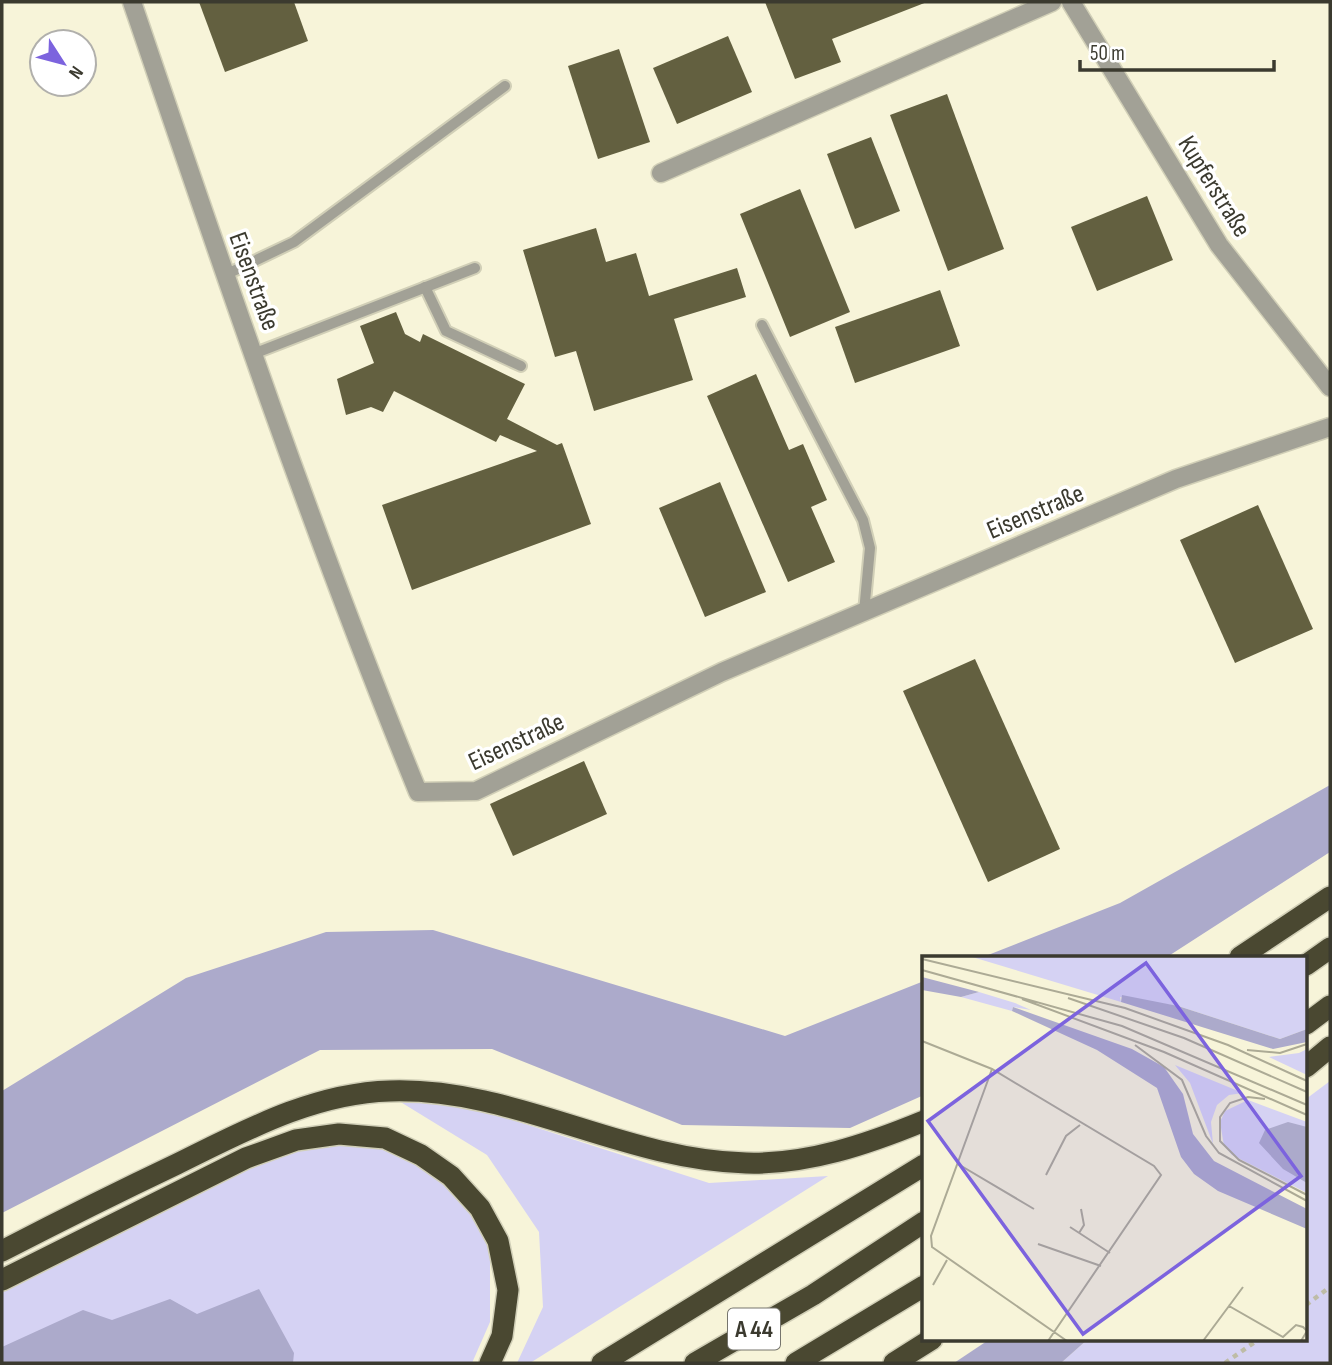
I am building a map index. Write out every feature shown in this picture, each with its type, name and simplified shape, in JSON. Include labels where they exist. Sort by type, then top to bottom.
[{"type":"highway","points":[[1242,956],[1330,897]]},
{"type":"highway","points":[[1308,964],[1330,948]]},
{"type":"highway","points":[[1308,1022],[1330,1006]]},
{"type":"highway","points":[[1308,1065],[1330,1047]]},
{"type":"highway","points":[[2,1251],[235,1136],[285,1114],[340,1096],[390,1091],[448,1093],[493,1102],[656,1149],[746,1163],[805,1159],[852,1147],[922,1122]]},
{"type":"highway","points":[[2,1280],[246,1158],[296,1140],[339,1133],[384,1138],[421,1155],[452,1176],[480,1208],[498,1241],[508,1290],[502,1336],[490,1363]]},
{"type":"highway","points":[[602,1363],[922,1166]]},
{"type":"highway","name":"A 44","points":[[695,1363],[813,1295],[922,1223]]},
{"type":"highway","name":"A 44","points":[[796,1363],[922,1287]]},
{"type":"highway","points":[[894,1363],[930,1340]]},
{"type":"street","name":"Eisenstraße","points":[[132,2],[253,354],[359,646],[418,792],[476,791],[722,672],[1176,479],[1330,427]]},
{"type":"street","points":[[661,173],[1052,2]]},
{"type":"street","name":"Kupferstraße","points":[[1071,2],[1219,245],[1330,387]]},
{"type":"lane","points":[[225,275],[293,242],[505,86]]},
{"type":"lane","points":[[253,354],[475,268]]},
{"type":"lane","points":[[425,287],[446,331],[521,366]]},
{"type":"lane","points":[[762,325],[863,520],[870,548],[864,612]]},
{"type":"path","points":[[1308,1303],[1330,1287]]},
{"type":"path","points":[[1226,1363],[1258,1340]]},
{"type":"shaded area","points":[[1330,785],[1330,852],[1169,956],[986,956],[1120,903]]},
{"type":"shaded area","points":[[433,930],[785,1036],[922,982],[922,1096],[850,1128],[682,1125],[492,1049],[320,1050],[2,1213],[2,1091],[186,978],[326,932]]},
{"type":"shaded area","points":[[1330,1081],[1330,1363],[1061,1363],[1087,1340],[1308,1340],[1308,1098]]},
{"type":"shaded area","points":[[394,1098],[478,1109],[709,1183],[828,1176],[530,1363],[517,1363],[543,1307],[539,1232],[487,1155]]},
{"type":"shaded area","points":[[350,1139],[408,1153],[464,1192],[490,1245],[490,1322],[472,1363],[2,1363],[2,1290],[290,1143]]},
{"type":"shaded area","points":[[259,1289],[294,1353],[293,1363],[2,1363],[2,1347],[83,1310],[112,1320],[170,1299],[197,1314]]},
{"type":"shaded area","points":[[988,1340],[1087,1340],[1061,1363],[954,1363]]},
{"type":"building","points":[[199,2],[294,2],[308,41],[225,72]]},
{"type":"building","points":[[765,2],[927,2],[832,39],[841,62],[795,79]]},
{"type":"building","points":[[728,36],[752,92],[677,124],[653,68]]},
{"type":"building","points":[[619,49],[650,142],[598,159],[568,66]]},
{"type":"building","points":[[947,94],[1004,249],[948,271],[890,115]]},
{"type":"building","points":[[871,137],[900,211],[855,229],[827,154]]},
{"type":"building","points":[[800,189],[850,312],[790,337],[740,214]]},
{"type":"building","points":[[1147,196],[1173,260],[1097,291],[1071,227]]},
{"type":"building","points":[[596,228],[606,262],[636,253],[649,296],[737,268],[746,297],[674,319],[693,380],[594,411],[576,351],[555,357],[523,250]]},
{"type":"building","points":[[940,290],[960,346],[855,383],[835,327]]},
{"type":"building","points":[[396,312],[405,334],[420,342],[423,334],[525,384],[507,419],[557,445],[562,443],[591,524],[412,590],[382,505],[537,451],[500,435],[496,442],[394,391],[383,412],[371,407],[346,415],[337,379],[374,363],[360,326]]},
{"type":"building","points":[[756,374],[789,450],[803,444],[827,500],[811,507],[835,562],[788,582],[707,396]]},
{"type":"building","points":[[720,482],[766,592],[705,617],[659,508]]},
{"type":"building","points":[[1258,505],[1313,629],[1235,663],[1180,540]]},
{"type":"building","points":[[975,659],[1060,849],[988,882],[903,691]]},
{"type":"building","points":[[584,761],[607,814],[513,856],[490,804]]}]
